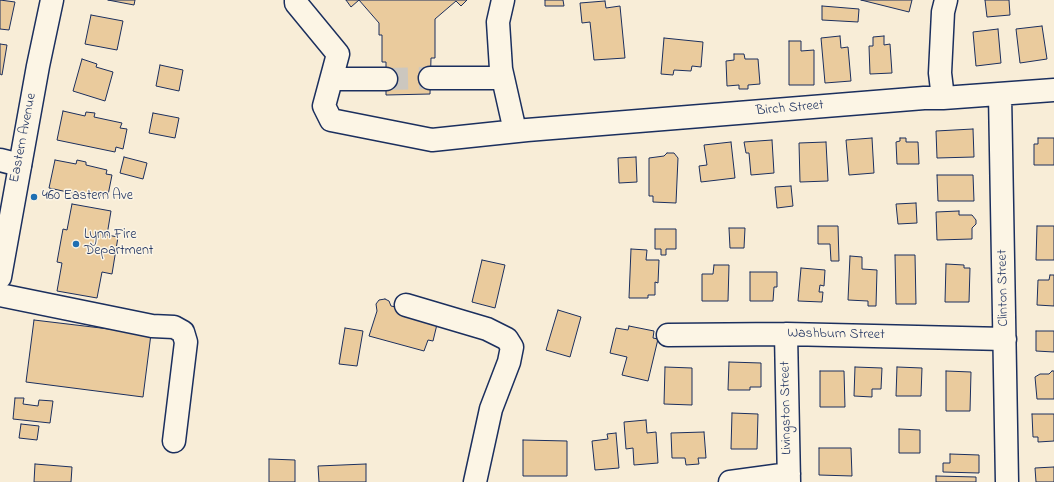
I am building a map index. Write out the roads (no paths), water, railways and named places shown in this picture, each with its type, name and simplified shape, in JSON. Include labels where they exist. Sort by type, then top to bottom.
[{"type":"street","name":"Eastern Avenue","points":[[0,277],[10,163],[52,0]]},
{"type":"street","points":[[296,0],[296,3],[338,54],[332,79],[386,78]]},
{"type":"street","points":[[503,0],[498,22],[503,78],[521,131]]},
{"type":"street","points":[[943,98],[940,73],[943,12],[946,0]]},
{"type":"street","points":[[430,78],[503,78]]},
{"type":"street","name":"Birch Street","points":[[332,79],[324,106],[331,120],[432,140],[521,131],[924,98],[1054,90]]},
{"type":"street","name":"Clinton Street","points":[[1000,94],[1007,482]]},
{"type":"street","points":[[0,295],[152,326],[174,327],[183,332],[186,342],[174,441]]},
{"type":"street","points":[[406,305],[487,330],[507,339],[512,347],[509,362],[491,409],[476,482]]},
{"type":"street","name":"Washburn Street","points":[[668,335],[786,334],[1005,339]]},
{"type":"street","name":"Livingston Street","points":[[786,334],[789,478]]},
{"type":"street","points":[[730,482],[789,478]]},
{"type":"tunnel","points":[[386,79],[430,78]]},
{"type":"place","name":"460 Eastern Ave","points":[[34,197]]},
{"type":"place","name":"Lynn Fire Department","points":[[76,244]]}]
